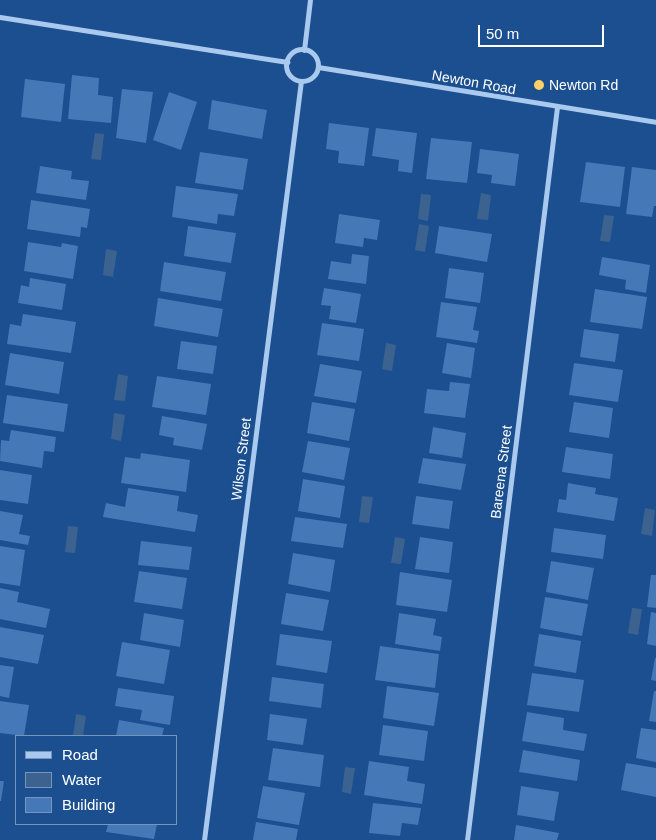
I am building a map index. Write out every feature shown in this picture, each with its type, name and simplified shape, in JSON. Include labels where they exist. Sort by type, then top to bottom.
[{"type":"street","points":[[304,50],[310,0]]},
{"type":"street","points":[[0,17],[287,62]]},
{"type":"street","points":[[304,50],[316,58],[318,67],[310,79],[300,81],[288,72],[287,62],[295,51],[304,50]]},
{"type":"street","name":"Newton Road","points":[[318,67],[656,122]]},
{"type":"street","name":"Wilson Street","points":[[204,840],[300,81]]},
{"type":"street","name":"Bareena Street","points":[[468,840],[557,107]]},
{"type":"water","points":[[95,133],[104,134],[101,160],[91,159]]},
{"type":"water","points":[[481,193],[491,195],[488,220],[477,219]]},
{"type":"water","points":[[421,194],[431,195],[428,221],[418,219]]},
{"type":"water","points":[[604,215],[614,216],[610,242],[600,241]]},
{"type":"water","points":[[419,224],[429,226],[425,252],[415,250]]},
{"type":"water","points":[[106,249],[117,251],[113,277],[103,275]]},
{"type":"water","points":[[386,343],[396,345],[392,371],[382,369]]},
{"type":"water","points":[[118,374],[128,376],[125,401],[114,400]]},
{"type":"water","points":[[114,413],[125,415],[121,441],[111,439]]},
{"type":"water","points":[[362,496],[373,497],[369,523],[359,522]]},
{"type":"water","points":[[645,508],[655,510],[652,536],[641,534]]},
{"type":"water","points":[[68,526],[78,527],[75,553],[65,552]]},
{"type":"water","points":[[395,537],[405,539],[401,564],[391,563]]},
{"type":"water","points":[[632,608],[642,609],[638,635],[628,633]]},
{"type":"water","points":[[76,714],[86,716],[83,735],[73,735]]},
{"type":"water","points":[[345,767],[355,768],[351,794],[342,792]]},
{"type":"building","points":[[72,75],[99,78],[98,95],[113,97],[111,123],[68,119]]},
{"type":"building","points":[[25,79],[65,84],[61,122],[21,117]]},
{"type":"building","points":[[122,89],[153,92],[146,143],[116,138]]},
{"type":"building","points":[[169,92],[197,102],[181,150],[153,140]]},
{"type":"building","points":[[212,100],[267,110],[262,139],[208,129]]},
{"type":"building","points":[[329,123],[369,128],[364,166],[338,163],[339,151],[326,149]]},
{"type":"building","points":[[376,128],[417,133],[412,173],[398,171],[399,160],[372,156]]},
{"type":"building","points":[[431,138],[472,142],[467,183],[426,179]]},
{"type":"building","points":[[480,149],[519,154],[515,186],[491,183],[492,175],[477,173]]},
{"type":"building","points":[[200,152],[248,159],[243,190],[195,183]]},
{"type":"building","points":[[586,162],[625,167],[620,207],[580,202]]},
{"type":"building","points":[[40,166],[72,171],[71,179],[89,181],[86,200],[36,193]]},
{"type":"building","points":[[632,167],[656,170],[656,206],[654,206],[652,217],[626,214]]},
{"type":"building","points":[[176,186],[238,194],[234,216],[218,214],[217,224],[172,217]]},
{"type":"building","points":[[31,200],[90,209],[87,228],[81,227],[80,237],[27,229]]},
{"type":"building","points":[[339,214],[380,220],[377,240],[364,238],[363,247],[335,243]]},
{"type":"building","points":[[188,226],[236,233],[231,263],[184,256]]},
{"type":"building","points":[[439,226],[492,234],[487,262],[435,253]]},
{"type":"building","points":[[28,242],[61,247],[62,243],[78,246],[73,279],[24,271]]},
{"type":"building","points":[[352,254],[369,256],[366,284],[328,279],[331,261],[351,264]]},
{"type":"building","points":[[602,257],[650,265],[646,293],[625,289],[626,280],[599,275]]},
{"type":"building","points":[[164,262],[226,272],[221,301],[160,291]]},
{"type":"building","points":[[449,268],[484,273],[480,303],[445,298]]},
{"type":"building","points":[[30,278],[66,284],[62,310],[18,303],[21,285],[29,287]]},
{"type":"building","points":[[324,288],[361,294],[356,323],[329,319],[331,306],[321,305]]},
{"type":"building","points":[[595,289],[647,297],[642,329],[590,322]]},
{"type":"building","points":[[158,298],[223,309],[218,337],[154,326]]},
{"type":"building","points":[[441,302],[477,307],[473,330],[479,331],[477,343],[436,337]]},
{"type":"building","points":[[23,314],[76,322],[71,353],[7,344],[10,324],[21,326]]},
{"type":"building","points":[[322,323],[364,329],[359,361],[317,355]]},
{"type":"building","points":[[584,329],[619,334],[615,362],[580,357]]},
{"type":"building","points":[[181,341],[217,346],[213,374],[177,369]]},
{"type":"building","points":[[447,343],[475,348],[471,378],[442,373]]},
{"type":"building","points":[[10,353],[64,362],[59,394],[5,385]]},
{"type":"building","points":[[574,363],[623,370],[618,402],[569,395]]},
{"type":"building","points":[[320,364],[362,371],[356,403],[314,396]]},
{"type":"building","points":[[157,376],[211,384],[206,415],[152,407]]},
{"type":"building","points":[[450,382],[470,384],[465,418],[424,413],[427,389],[449,391]]},
{"type":"building","points":[[7,395],[68,404],[64,432],[3,423]]},
{"type":"building","points":[[312,402],[355,409],[349,441],[307,433]]},
{"type":"building","points":[[574,402],[613,408],[609,438],[569,432]]},
{"type":"building","points":[[162,416],[207,424],[202,450],[173,445],[174,438],[159,435]]},
{"type":"building","points":[[433,427],[466,433],[462,458],[429,453]]},
{"type":"building","points":[[11,430],[56,437],[54,452],[44,451],[42,468],[0,461],[1,440],[9,441]]},
{"type":"building","points":[[308,441],[350,448],[344,480],[302,472]]},
{"type":"building","points":[[566,447],[613,454],[610,479],[562,472]]},
{"type":"building","points":[[141,453],[190,460],[186,492],[121,483],[125,457],[140,459]]},
{"type":"building","points":[[423,458],[466,464],[461,490],[418,483]]},
{"type":"building","points":[[0,470],[32,475],[28,504],[0,500]]},
{"type":"building","points":[[303,479],[345,486],[340,518],[298,511]]},
{"type":"building","points":[[568,483],[596,488],[595,494],[618,498],[614,521],[557,512],[559,499],[566,500]]},
{"type":"building","points":[[128,488],[179,496],[177,511],[198,515],[195,532],[103,517],[106,503],[125,507]]},
{"type":"building","points":[[416,496],[453,501],[449,529],[412,524]]},
{"type":"building","points":[[0,511],[23,515],[19,534],[30,536],[28,545],[0,540]]},
{"type":"building","points":[[295,517],[347,524],[343,548],[291,541]]},
{"type":"building","points":[[554,528],[606,535],[603,559],[551,552]]},
{"type":"building","points":[[420,537],[453,542],[449,573],[415,569]]},
{"type":"building","points":[[141,541],[192,547],[189,570],[138,565]]},
{"type":"building","points":[[0,546],[25,550],[20,586],[0,583]]},
{"type":"building","points":[[293,553],[335,560],[330,592],[288,584]]},
{"type":"building","points":[[551,561],[594,568],[588,600],[546,592]]},
{"type":"building","points":[[139,571],[187,578],[182,609],[134,602]]},
{"type":"building","points":[[400,572],[452,580],[447,612],[396,605]]},
{"type":"building","points":[[651,575],[656,575],[656,608],[647,607]]},
{"type":"building","points":[[0,588],[19,592],[17,602],[50,609],[46,628],[0,619]]},
{"type":"building","points":[[286,593],[329,600],[323,631],[281,624]]},
{"type":"building","points":[[545,597],[588,604],[582,636],[540,628]]},
{"type":"building","points":[[651,612],[656,613],[656,646],[647,644]]},
{"type":"building","points":[[144,613],[184,620],[180,647],[140,640]]},
{"type":"building","points":[[399,613],[436,619],[433,635],[442,637],[440,651],[395,644]]},
{"type":"building","points":[[0,627],[44,635],[38,664],[0,657]]},
{"type":"building","points":[[280,634],[332,641],[327,673],[276,665]]},
{"type":"building","points":[[539,634],[581,641],[576,673],[534,666]]},
{"type":"building","points":[[122,642],[170,650],[164,684],[116,676]]},
{"type":"building","points":[[380,646],[439,654],[435,688],[375,680]]},
{"type":"building","points":[[656,658],[656,681],[651,680]]},
{"type":"building","points":[[0,665],[14,667],[9,698],[0,696]]},
{"type":"building","points":[[532,673],[584,680],[579,712],[527,705]]},
{"type":"building","points":[[272,677],[324,684],[321,708],[269,701]]},
{"type":"building","points":[[387,686],[439,693],[434,726],[383,718]]},
{"type":"building","points":[[118,688],[174,696],[170,725],[140,720],[142,710],[115,706]]},
{"type":"building","points":[[654,691],[656,691],[656,722],[649,721]]},
{"type":"building","points":[[0,701],[29,705],[24,735],[0,733]]},
{"type":"building","points":[[527,712],[564,718],[563,730],[587,734],[584,751],[522,741]]},
{"type":"building","points":[[270,714],[307,719],[303,745],[267,740]]},
{"type":"building","points":[[119,720],[164,728],[162,735],[116,735]]},
{"type":"building","points":[[383,725],[428,731],[424,761],[379,755]]},
{"type":"building","points":[[641,728],[656,730],[656,762],[636,758]]},
{"type":"building","points":[[273,748],[324,755],[320,787],[268,780]]},
{"type":"building","points":[[523,750],[580,760],[577,781],[519,772]]},
{"type":"building","points":[[369,761],[409,767],[407,781],[425,784],[422,804],[364,795]]},
{"type":"building","points":[[626,763],[656,768],[656,797],[621,790]]},
{"type":"building","points":[[0,781],[4,781],[1,801],[0,801]]},
{"type":"building","points":[[263,786],[305,793],[299,825],[257,818]]},
{"type":"building","points":[[521,786],[559,792],[554,821],[517,815]]},
{"type":"building","points":[[373,803],[421,808],[418,825],[402,823],[400,836],[369,833]]},
{"type":"building","points":[[256,822],[298,829],[296,840],[253,840]]},
{"type":"building","points":[[108,825],[157,825],[154,839],[106,832]]},
{"type":"building","points":[[516,825],[559,833],[557,840],[514,840]]},
{"type":"place","name":"Newton Rd","points":[[539,85]]}]
